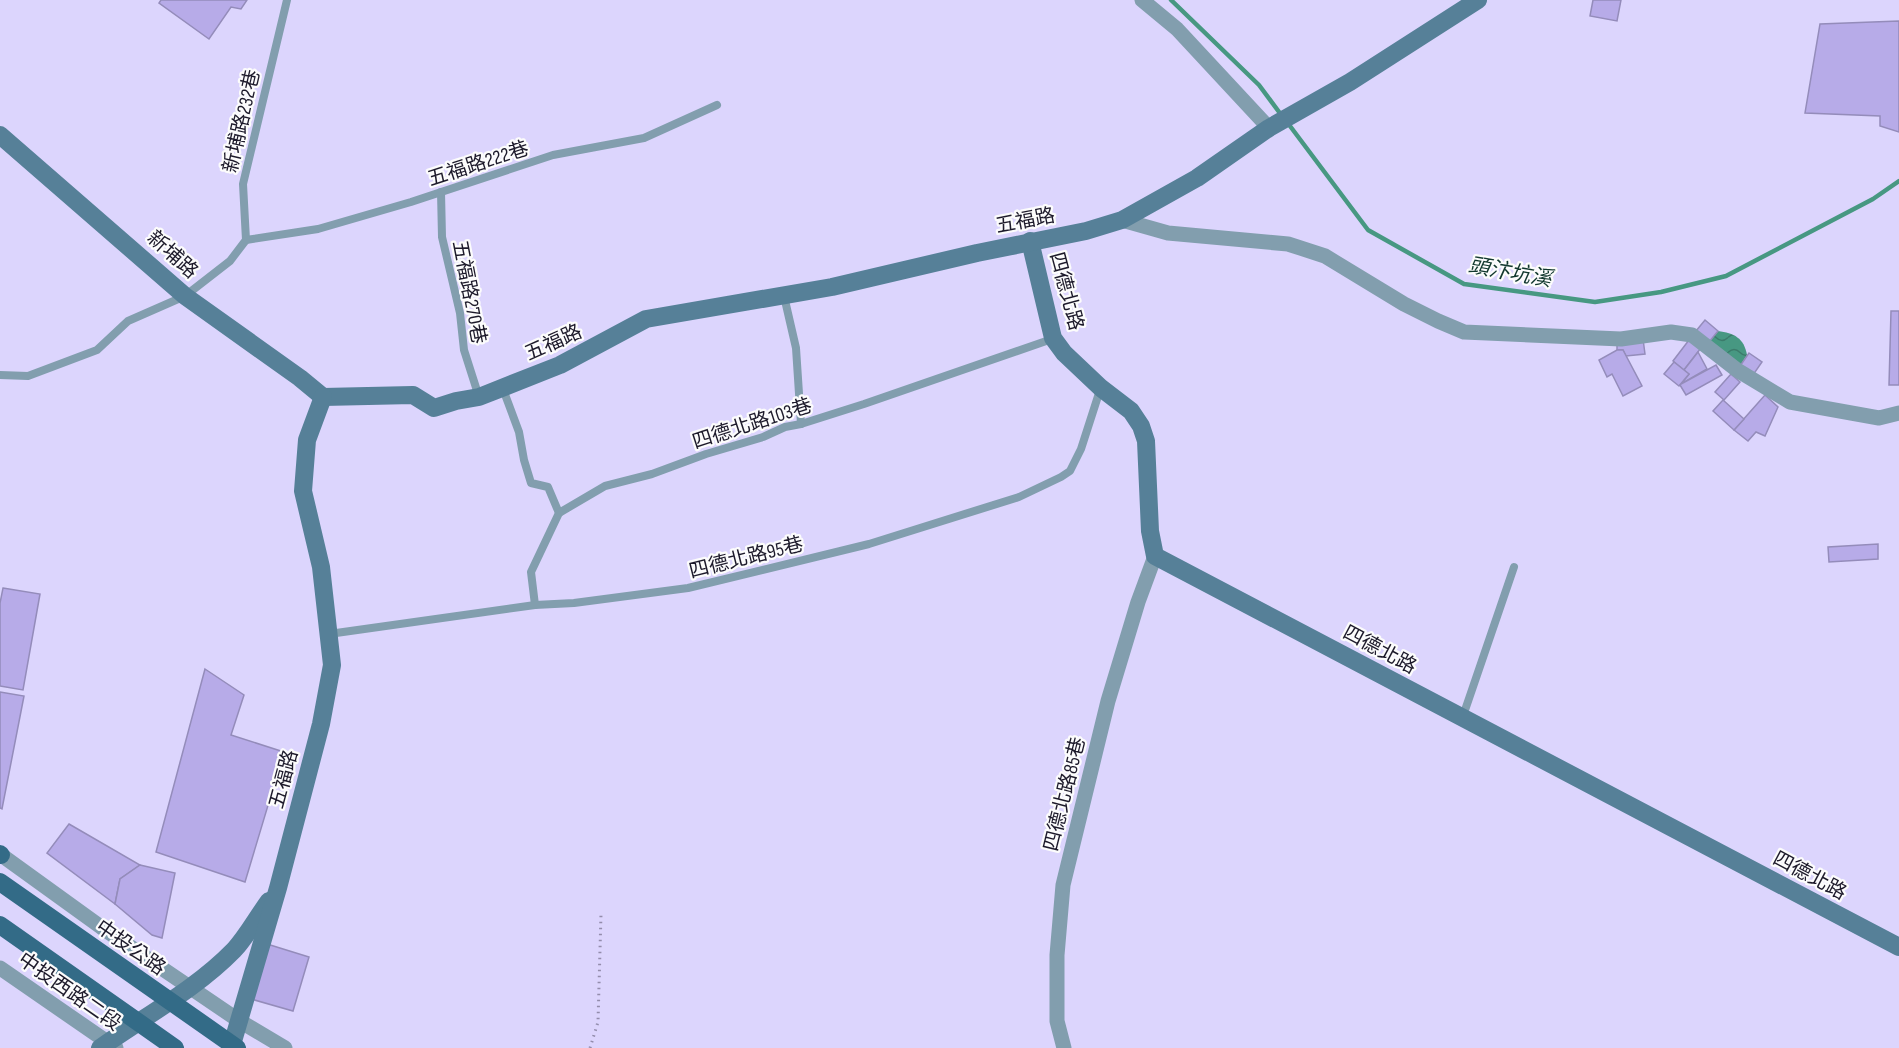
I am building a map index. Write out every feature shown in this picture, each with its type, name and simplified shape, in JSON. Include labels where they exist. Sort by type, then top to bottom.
[{"type":"main road","name":"中投公路","points":[[0,882],[237,1048]]},
{"type":"main road","points":[[0,925],[176,1048]]},
{"type":"street","points":[[1142,0],[1177,29],[1269,128]]},
{"type":"street","name":"五福路","points":[[231,1048],[278,888],[321,724],[332,665],[321,567],[303,491],[307,440],[323,397],[413,395],[434,408],[479,397],[561,365],[646,319],[747,300],[784,296],[1030,241],[1086,231],[1122,220],[1197,178],[1269,128],[1350,82],[1478,0]]},
{"type":"street","name":"新埔路","points":[[0,135],[185,296],[323,397]]},
{"type":"street","points":[[1122,220],[1168,233],[1288,244],[1325,256],[1404,304],[1464,332],[1621,339],[1671,332],[1692,335],[1737,370],[1790,402],[1879,418],[1899,413]]},
{"type":"street","name":"四德北路","points":[[1030,241],[1053,338],[1064,353],[1101,388],[1131,411],[1141,426],[1146,441],[1150,531],[1155,556],[1899,947]]},
{"type":"street","name":"四德北路85巷","points":[[1064,1048],[1056,1021],[1057,955],[1063,885],[1108,701],[1138,602],[1155,556]]},
{"type":"street","points":[[0,854],[190,988],[285,1048]]},
{"type":"street","name":"五福路","points":[[108,1046],[190,988],[235,949],[278,888]]},
{"type":"street","name":"中投西路二段","points":[[0,968],[108,1046]]},
{"type":"lane","name":"新埔路232巷","points":[[246,240],[243,184],[287,0]]},
{"type":"lane","name":"五福路222巷","points":[[246,240],[318,229],[553,155],[644,138],[717,105]]},
{"type":"lane","name":"五福路270巷","points":[[441,192],[442,237],[460,313],[464,350],[479,397]]},
{"type":"lane","points":[[0,375],[28,376],[97,350],[128,321],[185,296],[230,261],[246,240]]},
{"type":"lane","points":[[784,296],[796,348],[801,424]]},
{"type":"lane","name":"四德北路103巷","points":[[559,513],[605,486],[652,474],[706,454],[763,437],[785,427],[894,394],[1053,338]]},
{"type":"lane","points":[[502,388],[519,432],[531,483],[548,487],[559,513],[531,572],[535,606]]},
{"type":"lane","name":"四德北路95巷","points":[[328,634],[688,588],[869,544],[1019,497],[1070,471],[1081,449],[1101,388]]},
{"type":"lane","points":[[1462,718],[1514,567]]},
{"type":"path","points":[[590,1048],[598,1022],[601,915]]},
{"type":"water","points":[[1718,331],[1729,333],[1741,340],[1747,355],[1740,366],[1709,342]]},
{"type":"building","points":[[161,0],[247,0],[241,9],[231,7],[209,39],[159,3]]},
{"type":"building","points":[[1593,0],[1621,0],[1617,21],[1590,16]]},
{"type":"building","points":[[1899,21],[1899,132],[1880,126],[1880,116],[1805,113],[1820,24]]},
{"type":"building","points":[[1891,311],[1899,311],[1899,385],[1889,385]]},
{"type":"building","points":[[1705,320],[1718,331],[1709,342],[1696,331]]},
{"type":"building","points":[[1643,339],[1645,354],[1626,356],[1623,350],[1617,350],[1617,343]]},
{"type":"building","points":[[1689,340],[1701,348],[1684,370],[1673,361]]},
{"type":"building","points":[[1617,350],[1623,350],[1642,386],[1623,396],[1612,374],[1607,377],[1599,360]]},
{"type":"building","points":[[1698,352],[1707,369],[1681,384],[1689,374],[1684,370]]},
{"type":"building","points":[[1749,353],[1762,362],[1753,375],[1740,366]]},
{"type":"building","points":[[1674,362],[1689,374],[1679,386],[1664,374]]},
{"type":"building","points":[[1716,365],[1722,375],[1686,395],[1680,385]]},
{"type":"building","points":[[1731,374],[1740,382],[1724,400],[1715,392]]},
{"type":"building","points":[[1765,395],[1778,407],[1765,436],[1756,432],[1748,441],[1734,430]]},
{"type":"building","points":[[1723,400],[1744,419],[1734,430],[1713,411]]},
{"type":"building","points":[[1878,544],[1878,559],[1829,562],[1828,547]]},
{"type":"building","points":[[3,588],[40,594],[23,690],[0,686],[0,603]]},
{"type":"building","points":[[205,669],[244,695],[231,735],[284,752],[245,882],[156,852]]},
{"type":"building","points":[[0,692],[24,696],[2,809],[0,808]]},
{"type":"building","points":[[69,824],[140,865],[120,879],[115,904],[47,853]]},
{"type":"building","points":[[140,865],[175,873],[162,938],[152,935],[115,904],[120,879]]},
{"type":"building","points":[[267,944],[309,957],[293,1011],[251,999]]},
{"type":"waterway","name":"頭汴坑溪","points":[[1171,0],[1259,85],[1282,116]]},
{"type":"waterway","name":"頭汴坑溪","points":[[1287,122],[1368,230],[1464,284],[1595,302],[1661,292],[1726,276],[1873,199],[1899,181]]}]
